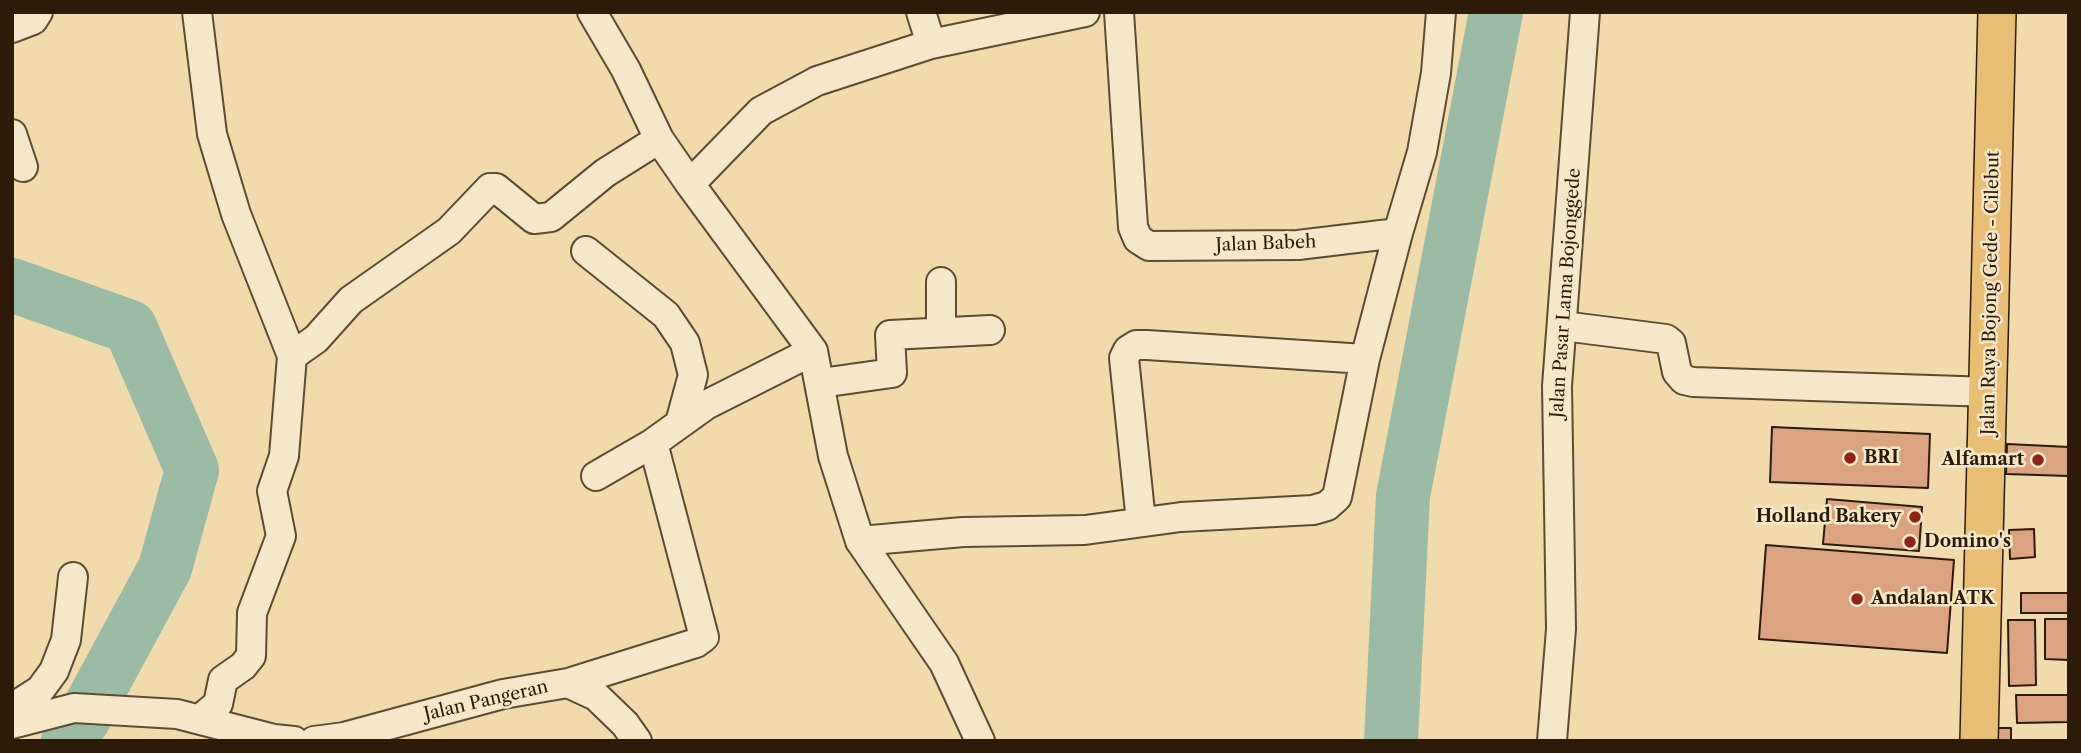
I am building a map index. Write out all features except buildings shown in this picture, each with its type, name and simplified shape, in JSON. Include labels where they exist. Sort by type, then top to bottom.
[{"type":"main road","name":"Jalan Raya Bojong Gede - Cilebut","points":[[1979,741],[1990,392],[1997,12]]},
{"type":"street","points":[[12,28],[33,20],[38,12]]},
{"type":"street","points":[[188,716],[218,704],[223,680],[243,666],[251,656],[253,613],[281,536],[272,491],[284,456],[292,356],[236,214],[208,111],[205,60],[197,12]]},
{"type":"street","points":[[592,12],[626,70],[659,139],[813,351],[837,471],[860,541],[944,663],[980,741]]},
{"type":"street","points":[[921,12],[931,44]]},
{"type":"street","points":[[690,184],[761,111],[788,94],[817,81],[931,44],[1084,12]]},
{"type":"street","name":"Jalan Babeh","points":[[1119,12],[1132,213],[1138,239],[1149,246],[1298,245],[1398,233]]},
{"type":"street","points":[[860,541],[962,532],[1084,530],[1141,522],[1313,510],[1327,506],[1336,497],[1365,359],[1422,152],[1436,73],[1441,12]]},
{"type":"street","name":"Jalan Pasar Lama Bojonggede","points":[[1552,741],[1561,629],[1557,386],[1585,12]]},
{"type":"street","points":[[12,134],[23,167]]},
{"type":"street","points":[[292,356],[316,339],[351,300],[449,230],[490,188],[501,191],[534,219],[551,217],[605,173],[659,139]]},
{"type":"street","points":[[586,251],[666,315],[685,343],[692,375],[680,424]]},
{"type":"street","points":[[941,282],[941,331]]},
{"type":"street","points":[[1563,326],[1666,339],[1671,343],[1677,372],[1684,380],[1693,382],[1990,392]]},
{"type":"street","points":[[821,383],[892,373],[890,335],[990,330]]},
{"type":"street","points":[[1141,522],[1124,358],[1128,350],[1136,345],[1147,345],[1365,359]]},
{"type":"street","points":[[596,476],[653,443],[706,405],[813,351]]},
{"type":"street","points":[[568,683],[696,643],[704,636],[653,443]]},
{"type":"street","points":[[12,708],[40,690],[54,671],[66,640],[73,577]]},
{"type":"street","name":"Jalan Pangeran","points":[[314,741],[344,737],[493,696],[568,683],[596,696],[625,724],[637,741]]},
{"type":"street","points":[[12,724],[75,708],[188,716],[274,739],[294,741]]},
{"type":"waterway","points":[[1391,741],[1403,496],[1496,12]]},
{"type":"waterway","points":[[12,285],[130,327],[192,470],[165,568],[84,718],[68,741]]},
{"type":"place","name":"BRI","points":[[1850,458]]},
{"type":"place","name":"Alfamart","points":[[2038,460]]},
{"type":"place","name":"Holland Bakery","points":[[1915,517]]},
{"type":"place","name":"Domino's","points":[[1910,542]]},
{"type":"place","name":"Andalan ATK","points":[[1857,599]]}]
